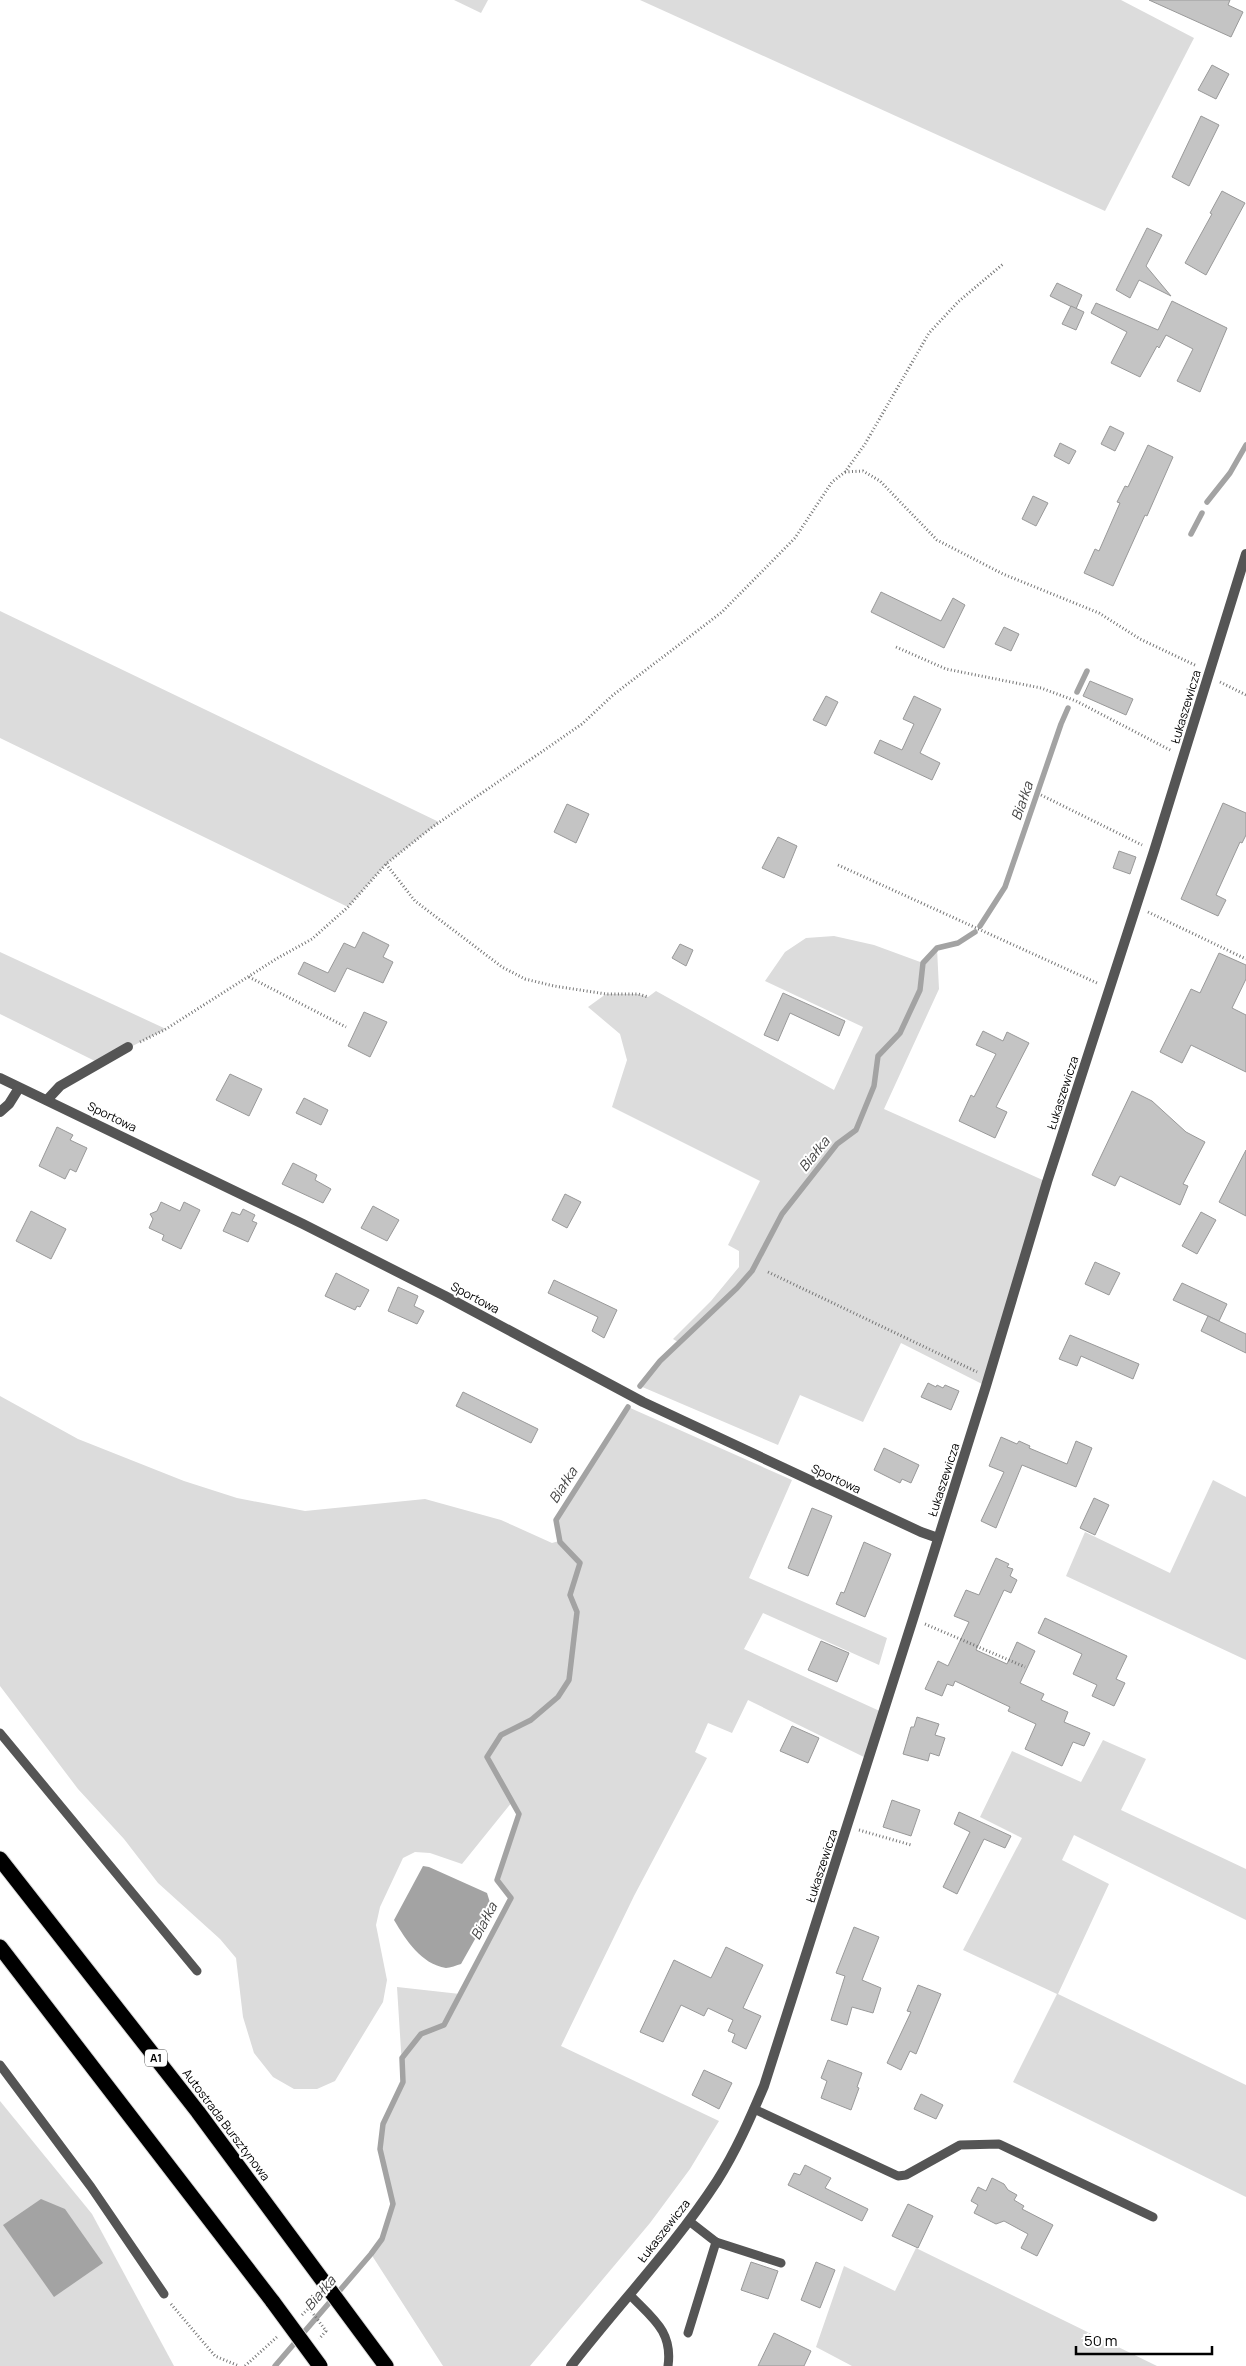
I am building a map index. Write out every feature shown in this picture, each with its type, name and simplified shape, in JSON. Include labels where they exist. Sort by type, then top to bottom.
[{"type":"highway","name":"Autostrada Bursztynowa","points":[[0,1859],[198,2112],[386,2366]]},
{"type":"highway","points":[[0,1947],[320,2366]]},
{"type":"street","name":"Łukaszewicza","points":[[571,2366],[689,2221],[717,2180],[754,2109],[772,2064],[913,1619],[1047,1182],[1154,851],[1246,554]]},
{"type":"street","points":[[47,1100],[60,1086],[128,1047]]},
{"type":"street","name":"Sportowa","points":[[0,1078],[356,1250],[643,1402],[912,1528],[938,1538]]},
{"type":"street","points":[[0,1112],[9,1104],[19,1088]]},
{"type":"lane","points":[[0,1733],[197,1972]]},
{"type":"lane","points":[[0,2065],[91,2187],[164,2294]]},
{"type":"lane","points":[[754,2109],[898,2176],[906,2175],[960,2145],[998,2144],[1153,2217]]},
{"type":"lane","points":[[689,2221],[716,2242],[781,2263]]},
{"type":"lane","points":[[688,2333],[716,2242]]},
{"type":"lane","points":[[630,2295],[665,2333],[668,2346],[668,2366]]},
{"type":"path","points":[[128,1047],[166,1029],[312,939],[348,907],[386,864],[466,802],[582,724],[613,695],[722,612],[794,538],[832,482],[845,472],[865,444],[929,333],[958,302],[1003,264]]},
{"type":"path","points":[[845,472],[863,471],[880,481],[937,540],[1003,574],[1099,613],[1140,639],[1246,695]]},
{"type":"path","points":[[896,647],[946,669],[1041,688],[1076,701],[1183,757]]},
{"type":"path","points":[[1041,795],[1154,851]]},
{"type":"path","points":[[386,864],[415,901],[502,967],[525,979],[554,986],[606,994],[638,994],[648,997]]},
{"type":"path","points":[[838,865],[1090,981],[1110,987]]},
{"type":"path","points":[[1136,907],[1246,959]]},
{"type":"path","points":[[248,977],[346,1026]]},
{"type":"path","points":[[768,1272],[975,1372],[989,1375]]},
{"type":"path","points":[[913,1619],[1025,1667]]},
{"type":"path","points":[[847,1827],[911,1845]]},
{"type":"path","points":[[164,2294],[215,2356],[239,2366]]},
{"type":"path","points":[[310,2308],[323,2325]]},
{"type":"shaded area","points":[[454,0],[488,0],[481,13]]},
{"type":"shaded area","points":[[640,0],[1121,0],[1194,38],[1105,211]]},
{"type":"shaded area","points":[[0,611],[439,822],[386,864],[348,907],[0,738]]},
{"type":"shaded area","points":[[834,936],[874,945],[923,963],[937,948],[939,989],[884,1109],[1047,1182],[986,1386],[901,1343],[863,1422],[800,1395],[778,1445],[640,1386],[678,1342],[673,1339],[711,1301],[739,1267],[739,1251],[728,1245],[760,1181],[612,1107],[627,1060],[620,1034],[588,1007],[606,994],[638,994],[648,997],[656,991],[834,1090],[863,1027],[765,981],[785,952],[806,938]]},
{"type":"shaded area","points":[[0,952],[166,1029],[99,1063],[0,1014]]},
{"type":"shaded area","points":[[0,1396],[78,1439],[184,1481],[237,1498],[305,1511],[425,1499],[501,1520],[552,1543],[559,1541],[556,1520],[628,1407],[792,1480],[749,1578],[887,1638],[879,1665],[763,1613],[744,1649],[884,1713],[868,1759],[748,1700],[732,1733],[708,1723],[695,1752],[707,1758],[634,1896],[561,2046],[719,2121],[690,2169],[650,2223],[530,2366],[443,2366],[371,2254],[382,2239],[393,2204],[380,2149],[383,2124],[403,2082],[397,1987],[460,1994],[511,1898],[497,1880],[519,1815],[512,1802],[462,1864],[430,1853],[415,1852],[403,1858],[380,1907],[376,1925],[387,1980],[383,2002],[335,2081],[317,2089],[294,2089],[273,2077],[254,2053],[243,2017],[236,1958],[220,1939],[158,1883],[124,1839],[78,1789],[0,1686]]},
{"type":"shaded area","points":[[1213,1480],[1246,1497],[1246,1660],[1066,1576],[1085,1532],[1170,1573]]},
{"type":"shaded area","points":[[1103,1740],[1146,1759],[1121,1810],[1246,1869],[1246,1920],[1074,1835],[1062,1860],[1109,1884],[1058,1994],[1246,2085],[1246,2197],[1013,2082],[1057,1994],[963,1950],[1022,1838],[980,1817],[1012,1751],[1081,1782]]},
{"type":"shaded area","points":[[0,2101],[92,2214],[174,2366],[0,2366]]},
{"type":"shaded area","points":[[916,2248],[1157,2366],[852,2366],[816,2347],[844,2266],[895,2291]]},
{"type":"water","points":[[423,1866],[487,1893],[492,1909],[461,1964],[446,1968],[429,1962],[409,1943],[394,1920]]},
{"type":"water","points":[[41,2199],[65,2209],[103,2263],[54,2297],[3,2225]]},
{"type":"building","points":[[1149,0],[1230,0],[1228,5],[1243,12],[1231,37]]},
{"type":"building","points":[[1212,65],[1229,74],[1216,99],[1198,90]]},
{"type":"building","points":[[1201,116],[1219,125],[1189,186],[1172,177]]},
{"type":"building","points":[[1222,191],[1245,203],[1206,275],[1185,263],[1212,214],[1210,213]]},
{"type":"building","points":[[1147,228],[1162,235],[1146,266],[1171,296],[1139,280],[1130,298],[1116,290]]},
{"type":"building","points":[[1057,283],[1082,295],[1076,309],[1050,296]]},
{"type":"building","points":[[1172,301],[1227,328],[1200,392],[1177,381],[1193,349],[1166,335],[1159,348],[1157,346],[1140,377],[1111,363],[1127,332],[1091,313],[1096,303],[1158,330]]},
{"type":"building","points":[[1071,306],[1084,312],[1076,330],[1062,324]]},
{"type":"building","points":[[1110,426],[1124,433],[1115,451],[1101,444]]},
{"type":"building","points":[[1060,443],[1076,451],[1069,464],[1054,456]]},
{"type":"building","points":[[1148,445],[1173,457],[1113,586],[1084,573],[1095,549],[1099,551],[1120,503],[1117,502],[1125,486],[1128,487]]},
{"type":"building","points":[[1033,496],[1048,503],[1036,526],[1022,519]]},
{"type":"building","points":[[881,592],[941,621],[953,598],[965,605],[944,648],[871,612]]},
{"type":"building","points":[[1004,627],[1019,634],[1011,651],[995,644]]},
{"type":"building","points":[[1090,681],[1133,699],[1126,715],[1083,696]]},
{"type":"building","points":[[826,696],[838,702],[826,726],[813,720]]},
{"type":"building","points":[[914,696],[941,709],[920,753],[940,763],[932,780],[874,753],[880,740],[902,750],[914,724],[903,719]]},
{"type":"building","points":[[1223,803],[1246,813],[1246,835],[1242,843],[1240,842],[1216,895],[1226,900],[1218,916],[1181,899]]},
{"type":"building","points":[[567,804],[589,814],[576,843],[554,832]]},
{"type":"building","points":[[778,837],[797,846],[784,878],[762,868]]},
{"type":"building","points":[[1119,851],[1136,857],[1130,874],[1113,868]]},
{"type":"building","points":[[363,932],[389,945],[383,957],[393,962],[383,983],[347,968],[335,992],[298,974],[304,962],[328,973],[344,943],[355,948]]},
{"type":"building","points":[[680,944],[693,950],[686,966],[672,958]]},
{"type":"building","points":[[1219,953],[1246,965],[1246,979],[1232,1008],[1246,1015],[1246,1072],[1191,1045],[1182,1063],[1160,1052],[1191,989],[1200,993]]},
{"type":"building","points":[[783,993],[845,1021],[839,1036],[790,1013],[778,1041],[764,1035]]},
{"type":"building","points":[[364,1012],[387,1022],[370,1057],[348,1046]]},
{"type":"building","points":[[983,1031],[1003,1041],[1007,1032],[1029,1043],[996,1107],[1007,1112],[995,1138],[959,1121],[971,1095],[974,1097],[996,1054],[976,1045]]},
{"type":"building","points":[[230,1074],[262,1089],[249,1116],[216,1100]]},
{"type":"building","points":[[1132,1091],[1152,1101],[1186,1132],[1205,1142],[1183,1184],[1188,1186],[1180,1205],[1120,1176],[1115,1186],[1092,1175]]},
{"type":"building","points":[[304,1098],[328,1110],[321,1125],[296,1113]]},
{"type":"building","points":[[57,1127],[73,1135],[70,1140],[87,1148],[76,1172],[70,1169],[65,1179],[39,1166]]},
{"type":"building","points":[[1246,1150],[1246,1216],[1219,1202]]},
{"type":"building","points":[[293,1163],[317,1175],[315,1180],[331,1189],[323,1203],[282,1184]]},
{"type":"building","points":[[565,1194],[581,1202],[567,1228],[552,1220]]},
{"type":"building","points":[[161,1202],[180,1211],[184,1202],[200,1210],[181,1249],[162,1240],[164,1235],[149,1228],[153,1219],[150,1214],[157,1211]]},
{"type":"building","points":[[373,1206],[399,1220],[387,1241],[361,1228]]},
{"type":"building","points":[[243,1209],[255,1215],[252,1221],[257,1223],[248,1242],[223,1231],[232,1212],[240,1215]]},
{"type":"building","points":[[31,1211],[66,1229],[51,1259],[16,1241]]},
{"type":"building","points":[[1201,1212],[1216,1220],[1197,1254],[1182,1246]]},
{"type":"building","points":[[1095,1262],[1120,1273],[1109,1295],[1085,1284]]},
{"type":"building","points":[[336,1273],[369,1290],[360,1307],[357,1306],[355,1310],[325,1296]]},
{"type":"building","points":[[554,1280],[617,1310],[604,1338],[592,1331],[598,1317],[548,1293]]},
{"type":"building","points":[[1182,1283],[1227,1304],[1219,1321],[1173,1300]]},
{"type":"building","points":[[398,1287],[418,1296],[414,1306],[424,1311],[417,1324],[388,1311]]},
{"type":"building","points":[[1208,1316],[1246,1334],[1246,1353],[1201,1331]]},
{"type":"building","points":[[1070,1335],[1139,1364],[1133,1379],[1081,1356],[1077,1366],[1059,1359]]},
{"type":"building","points":[[928,1383],[943,1388],[945,1385],[959,1391],[951,1410],[921,1397]]},
{"type":"building","points":[[463,1392],[538,1429],[531,1443],[456,1406]]},
{"type":"building","points":[[1001,1437],[1017,1444],[1019,1441],[1030,1446],[1029,1448],[1067,1464],[1076,1441],[1092,1448],[1076,1487],[1022,1465],[996,1528],[981,1521],[1004,1472],[989,1466]]},
{"type":"building","points":[[884,1448],[919,1465],[911,1483],[902,1479],[900,1483],[874,1470]]},
{"type":"building","points":[[1094,1498],[1109,1505],[1095,1535],[1080,1528]]},
{"type":"building","points":[[812,1508],[832,1516],[808,1576],[788,1568]]},
{"type":"building","points":[[864,1542],[891,1554],[865,1617],[836,1604],[841,1592],[844,1593]]},
{"type":"building","points":[[996,1558],[1009,1564],[1007,1567],[1013,1569],[1010,1576],[1017,1580],[1011,1593],[1004,1590],[976,1650],[1007,1664],[1017,1642],[1035,1651],[1020,1683],[1044,1694],[1041,1700],[1068,1712],[1064,1722],[1090,1733],[1084,1746],[1073,1742],[1062,1766],[1025,1749],[1036,1724],[1008,1711],[1010,1707],[955,1681],[953,1686],[947,1684],[942,1696],[925,1689],[938,1661],[948,1666],[969,1622],[954,1616],[966,1590],[979,1595]]},
{"type":"building","points":[[1045,1618],[1127,1656],[1116,1679],[1125,1683],[1114,1706],[1092,1696],[1097,1685],[1073,1674],[1082,1654],[1038,1633]]},
{"type":"building","points":[[821,1641],[849,1653],[837,1682],[808,1670]]},
{"type":"building","points":[[917,1717],[939,1724],[935,1735],[945,1738],[939,1756],[930,1753],[928,1761],[903,1754],[911,1727],[914,1727]]},
{"type":"building","points":[[792,1726],[819,1738],[808,1763],[780,1751]]},
{"type":"building","points":[[892,1800],[920,1810],[911,1836],[883,1827]]},
{"type":"building","points":[[959,1812],[1011,1836],[1005,1848],[984,1839],[957,1894],[943,1887],[970,1832],[954,1824]]},
{"type":"building","points":[[854,1927],[879,1937],[862,1980],[881,1988],[873,2013],[852,2007],[847,2025],[831,2020],[845,1976],[836,1973]]},
{"type":"building","points":[[726,1947],[763,1965],[743,2008],[761,2016],[746,2049],[732,2042],[735,2034],[728,2031],[733,2020],[708,2008],[704,2016],[681,2005],[663,2042],[640,2032],[674,1960],[711,1978]]},
{"type":"building","points":[[918,1985],[941,1994],[916,2054],[910,2051],[901,2070],[887,2063],[911,2012],[907,2011]]},
{"type":"building","points":[[828,2060],[862,2073],[851,2110],[821,2098],[827,2081],[821,2078]]},
{"type":"building","points":[[704,2070],[732,2083],[719,2109],[692,2095]]},
{"type":"building","points":[[921,2094],[943,2105],[936,2119],[914,2109]]},
{"type":"building","points":[[805,2165],[831,2178],[825,2188],[868,2209],[862,2221],[788,2185],[794,2173],[800,2175]]},
{"type":"building","points":[[992,2178],[1004,2184],[1008,2190],[1017,2195],[1014,2200],[1024,2206],[1022,2209],[1053,2225],[1037,2256],[1021,2248],[1028,2234],[1004,2221],[996,2224],[974,2213],[978,2205],[971,2201],[978,2187],[986,2191]]},
{"type":"building","points":[[908,2204],[933,2216],[918,2248],[892,2236]]},
{"type":"building","points":[[751,2262],[778,2271],[768,2299],[741,2290]]},
{"type":"building","points":[[816,2262],[835,2270],[820,2308],[801,2300]]},
{"type":"building","points":[[774,2333],[811,2351],[804,2366],[758,2366]]},
{"type":"waterway","name":"Białka","points":[[1207,502],[1230,473],[1246,445]]},
{"type":"waterway","name":"Białka","points":[[1191,534],[1202,513]]},
{"type":"waterway","name":"Białka","points":[[1077,692],[1087,671]]},
{"type":"waterway","name":"Białka","points":[[980,926],[1005,887],[1068,708]]},
{"type":"waterway","name":"Białka","points":[[640,1386],[660,1361],[737,1288],[752,1271],[782,1214],[837,1144],[856,1130],[874,1086],[878,1056],[900,1033],[920,990],[923,963],[937,948],[958,943],[975,932]]},
{"type":"waterway","name":"Białka","points":[[275,2366],[382,2239],[393,2204],[380,2149],[383,2124],[403,2082],[402,2058],[421,2034],[444,2025],[511,1898],[497,1880],[519,1814],[487,1757],[501,1735],[531,1720],[558,1697],[569,1680],[577,1612],[570,1595],[580,1563],[560,1542],[556,1520],[628,1407]]}]
